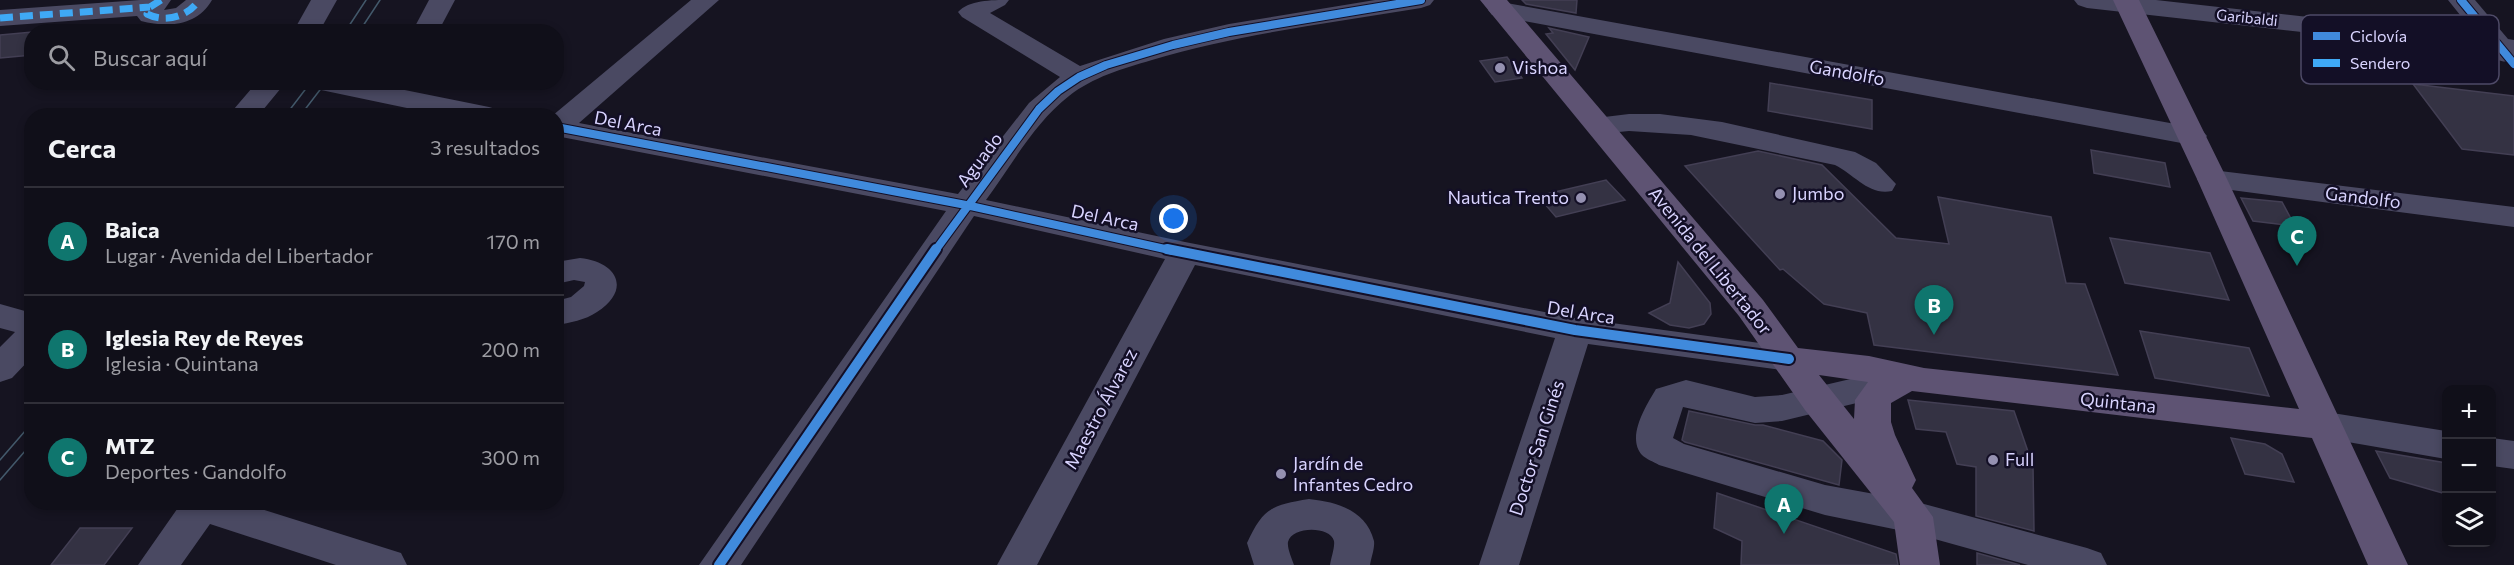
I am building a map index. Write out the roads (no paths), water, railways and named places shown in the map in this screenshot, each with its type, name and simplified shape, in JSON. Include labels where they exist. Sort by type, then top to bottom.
[{"type":"main road","points":[[2127,3],[2212,179],[2388,565]]},
{"type":"main road","name":"Avenida del Libertador","points":[[1497,5],[1751,308],[1818,401],[1913,517]]},
{"type":"main road","points":[[1751,308],[1790,333],[1869,369]]},
{"type":"main road","name":"Quintana","points":[[1789,359],[1869,369],[1909,378],[2326,426]]},
{"type":"main road","points":[[1909,378],[1878,393],[1871,404],[1871,421],[1913,517],[1920,565]]},
{"type":"street","points":[[156,3],[147,14],[169,17],[192,9],[199,0]]},
{"type":"street","points":[[310,24],[324,0]]},
{"type":"street","points":[[429,24],[442,0]]},
{"type":"street","points":[[564,120],[706,0]]},
{"type":"street","points":[[996,0],[971,12],[1079,77]]},
{"type":"street","name":"Aguado","points":[[719,565],[966,205],[1040,109],[1058,91],[1079,77],[1130,57],[1229,32],[1421,0]]},
{"type":"street","name":"Garibaldi","points":[[2087,0],[2127,3],[2301,26]]},
{"type":"street","points":[[2461,0],[2475,15]]},
{"type":"street","points":[[0,18],[156,3]]},
{"type":"street","name":"Gandolfo","points":[[1497,5],[2192,136]]},
{"type":"street","points":[[249,108],[266,90]]},
{"type":"street","points":[[397,90],[458,108]]},
{"type":"street","points":[[1598,125],[1628,121],[1674,122],[1845,158],[1865,169],[1881,184]]},
{"type":"street","name":"Del Arca","points":[[564,129],[966,205],[1185,253],[1575,330],[1789,359]]},
{"type":"street","name":"Gandolfo","points":[[2212,179],[2514,217]]},
{"type":"street","name":"Maestro Álvarez","points":[[1017,565],[1185,253]]},
{"type":"street","points":[[564,271],[580,268],[590,270],[601,279],[601,286],[597,295],[588,302],[564,312]]},
{"type":"street","points":[[0,316],[24,322]]},
{"type":"street","name":"Doctor San Ginés","points":[[1499,565],[1575,330]]},
{"type":"street","points":[[0,369],[24,344]]},
{"type":"street","points":[[1909,378],[1818,401],[1755,410],[1686,393],[1669,398],[1654,434],[1656,446],[1672,455],[1825,500],[1913,517],[2087,565]]},
{"type":"street","name":"Quintana","points":[[2326,426],[2442,444]]},
{"type":"street","points":[[2496,453],[2514,455]]},
{"type":"street","points":[[158,565],[198,510]]},
{"type":"street","points":[[220,510],[387,565]]},
{"type":"street","points":[[1274,565],[1269,557],[1268,545],[1271,533],[1289,517],[1308,513],[1328,516],[1348,531],[1354,542],[1351,565]]},
{"type":"tram line","points":[[350,24],[366,0]]},
{"type":"tram line","points":[[364,24],[380,0]]},
{"type":"tram line","points":[[291,108],[305,90]]},
{"type":"tram line","points":[[306,108],[320,90]]},
{"type":"tram line","points":[[0,460],[24,432]]},
{"type":"tram line","points":[[0,480],[24,452]]},
{"type":"place","name":"Vishoa","points":[[1500,68]]},
{"type":"place","name":"Jumbo","points":[[1780,194]]},
{"type":"place","name":"Nautica Trento","points":[[1581,198]]},
{"type":"place","name":"MTZ","points":[[2297,266]]},
{"type":"place","name":"Iglesia Rey de Reyes","points":[[1934,335]]},
{"type":"place","name":"Full","points":[[1993,460]]},
{"type":"place","name":"Jardín de Infantes Cedro","points":[[1281,474]]},
{"type":"place","name":"Baica","points":[[1784,534]]}]
